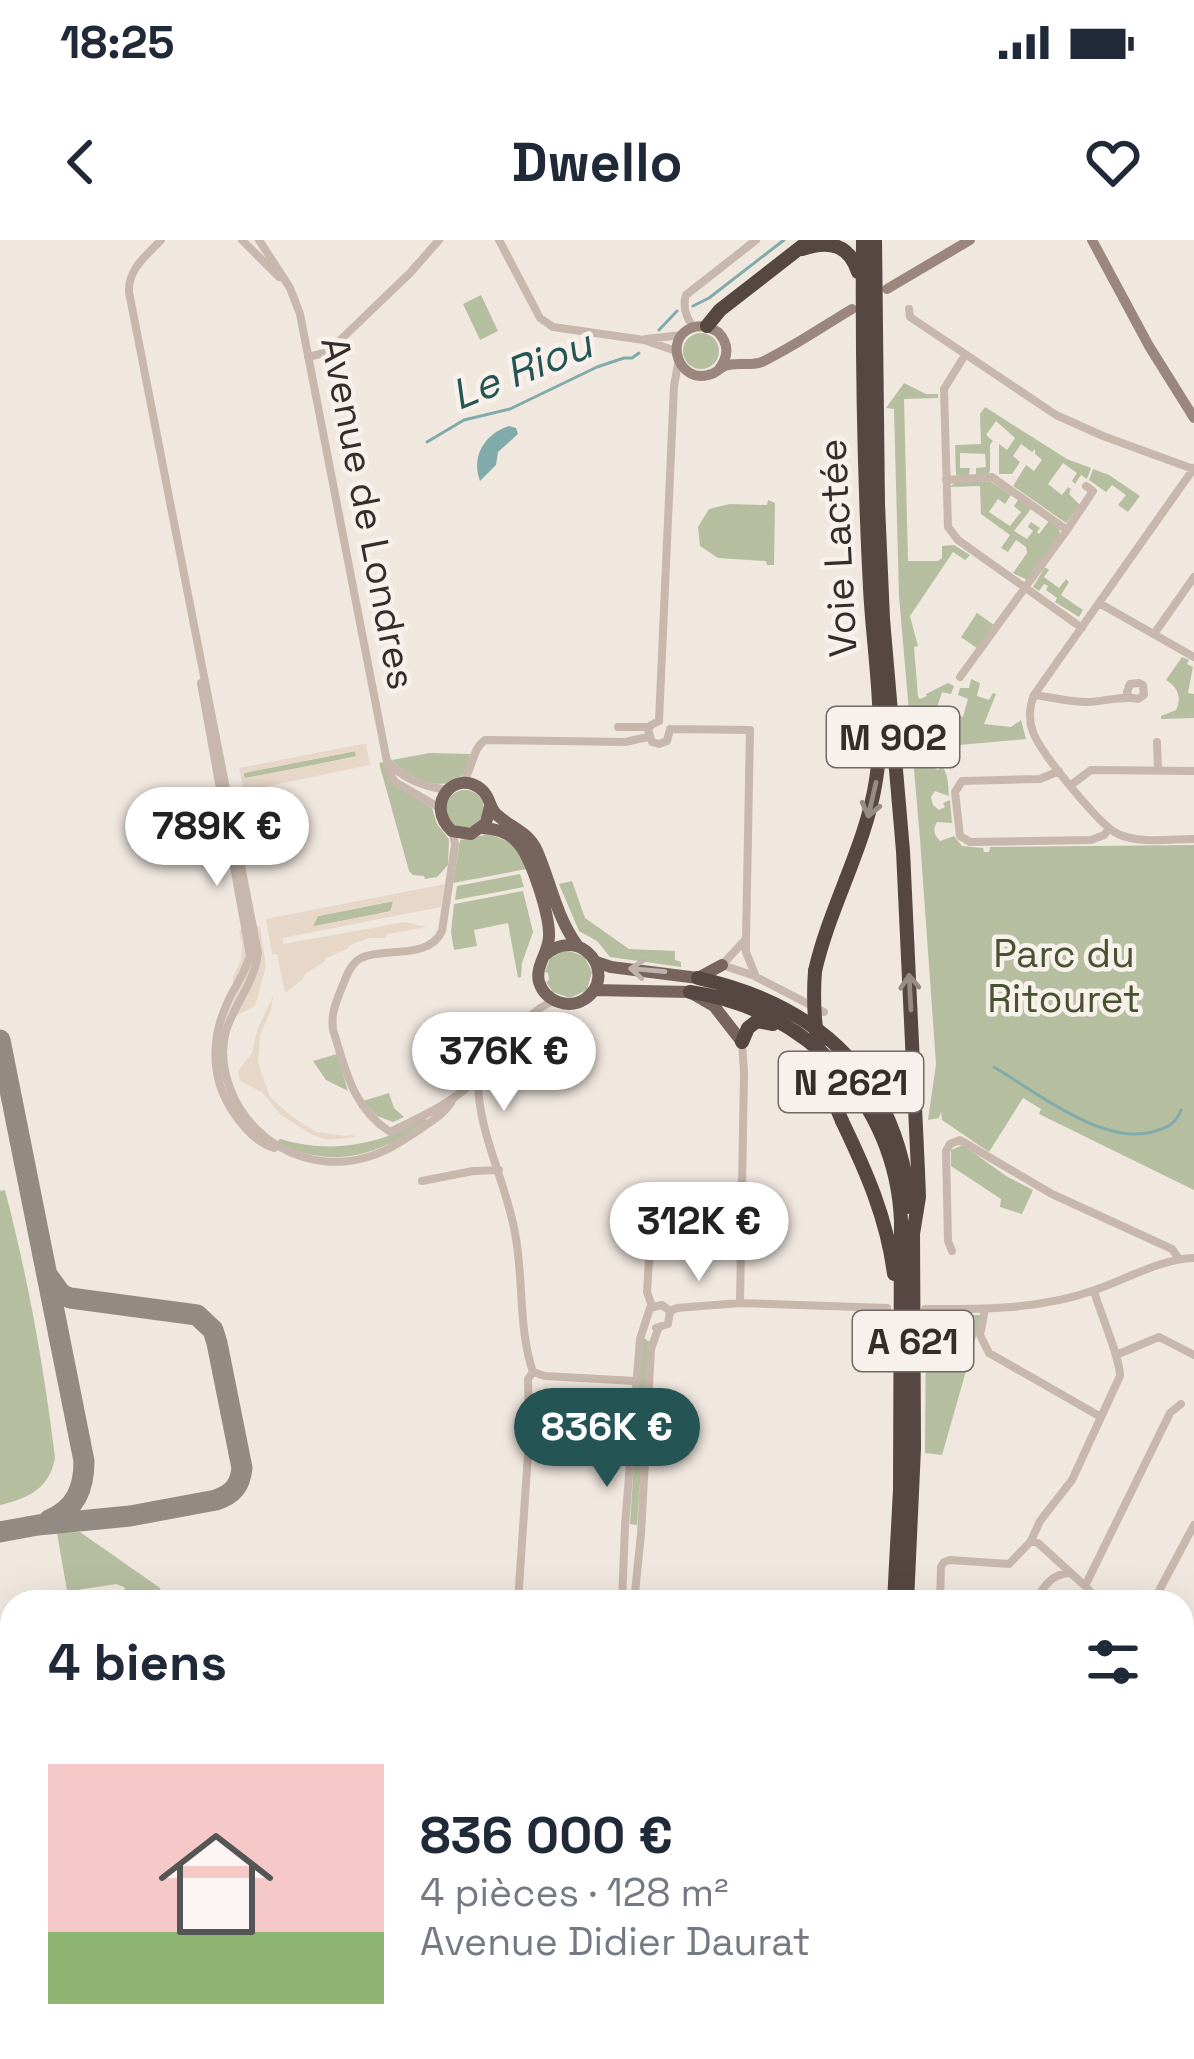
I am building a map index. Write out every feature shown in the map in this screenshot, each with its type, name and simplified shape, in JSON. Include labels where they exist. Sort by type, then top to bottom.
[{"type":"highway","points":[[700,328],[721,318],[726,307],[810,240]]},
{"type":"highway","name":"Voie Lactée","points":[[863,240],[857,305],[879,716],[877,776],[865,827],[828,923],[815,971],[813,1012],[827,1087],[876,1196],[890,1245],[894,1388],[900,1402]]},
{"type":"highway","name":"Voie Lactée","points":[[875,240],[883,619],[903,851],[919,1197],[913,1234]]},
{"type":"highway","points":[[793,254],[820,241],[840,244],[854,260],[857,305]]},
{"type":"highway","name":"N 2621","points":[[698,978],[742,989],[788,1009],[853,1063],[897,1138],[908,1180],[913,1234]]},
{"type":"highway","name":"N 2621","points":[[689,992],[724,998],[786,1025],[811,1042],[855,1087],[872,1113],[886,1142],[899,1192],[900,1402]]},
{"type":"highway","points":[[742,1042],[757,1022],[811,1042]]},
{"type":"highway","name":"A 621","points":[[908,1590],[914,1448],[913,1234]]},
{"type":"highway","name":"A 621","points":[[895,1590],[900,1402]]},
{"type":"main road","points":[[545,955],[563,944],[589,952],[598,974],[594,990],[576,1003],[555,1001],[539,983],[538,969],[549,931],[527,857],[507,833],[482,828],[464,834],[452,831],[440,808],[454,787],[471,784],[481,789],[501,818],[526,835],[536,849],[558,914],[578,946]]},
{"type":"main road","points":[[482,828],[490,806]]},
{"type":"main road","name":"N 2621","points":[[596,962],[698,978]]},
{"type":"main road","points":[[698,978],[722,965]]},
{"type":"main road","name":"N 2621","points":[[594,990],[689,992]]},
{"type":"main road","points":[[689,992],[714,1006],[742,1042]]},
{"type":"street","points":[[161,240],[132,272],[129,292],[258,953],[254,974],[228,1022],[223,1049],[233,1098],[247,1123],[268,1141],[290,1154],[320,1162],[366,1158],[398,1145],[447,1110],[453,1099]]},
{"type":"street","name":"Avenue de Londres","points":[[242,240],[284,281]]},
{"type":"street","name":"Avenue de Londres","points":[[259,240],[297,304],[387,760]]},
{"type":"street","points":[[308,357],[334,346],[439,240]]},
{"type":"street","points":[[500,240],[540,318],[553,327],[644,340],[677,356],[684,370],[694,375],[707,376],[727,365],[758,364],[857,305]]},
{"type":"street","points":[[719,369],[726,358],[700,328],[688,292],[756,240]]},
{"type":"street","points":[[893,285],[970,240]]},
{"type":"street","points":[[1092,240],[1194,418]]},
{"type":"street","points":[[909,309],[910,317],[1056,415],[1194,469],[1034,695],[1029,716],[1040,745],[1109,829],[1136,839],[1194,839]]},
{"type":"street","points":[[644,340],[700,328],[742,359],[766,358]]},
{"type":"street","points":[[387,760],[400,774],[431,788],[454,787],[472,768],[478,746],[490,739],[619,742],[648,732],[659,721],[677,356],[700,328]]},
{"type":"street","points":[[965,355],[944,388],[946,519],[952,535],[1082,628]]},
{"type":"street","points":[[674,392],[694,375]]},
{"type":"street","points":[[946,479],[992,477],[1067,530]]},
{"type":"street","points":[[960,677],[1093,491],[1086,486]]},
{"type":"street","points":[[1154,634],[1194,578]]},
{"type":"street","points":[[1100,603],[1194,658]]},
{"type":"street","points":[[1034,695],[1081,702],[1129,697]]},
{"type":"street","points":[[659,721],[670,729],[750,730],[746,939],[756,976]]},
{"type":"street","points":[[618,727],[648,732],[655,743],[663,744],[670,729]]},
{"type":"street","points":[[1157,742],[1158,770]]},
{"type":"street","points":[[387,760],[395,782],[440,808]]},
{"type":"street","points":[[472,768],[481,789]]},
{"type":"street","points":[[1071,785],[1091,770],[1194,771]]},
{"type":"street","points":[[1059,771],[1040,779],[962,781],[955,792],[960,836],[970,842],[1091,840],[1109,829]]},
{"type":"street","points":[[452,831],[455,845],[438,940],[426,947],[361,958],[347,974],[334,1006],[332,1021],[353,1092],[390,1132],[453,1099],[537,1009],[555,1001]]},
{"type":"street","points":[[746,939],[722,965],[756,976],[824,1012]]},
{"type":"street","points":[[740,1303],[742,1042]]},
{"type":"street","points":[[478,1077],[481,1111],[517,1240],[526,1346],[533,1372],[527,1385],[529,1439],[519,1590]]},
{"type":"street","points":[[952,1251],[946,1151],[960,1140],[1076,1206],[1172,1249],[1179,1258]]},
{"type":"street","points":[[422,1181],[499,1171]]},
{"type":"street","points":[[652,1306],[647,1292],[653,1196]]},
{"type":"street","points":[[925,1309],[1028,1307],[1094,1291],[1179,1258],[1194,1258]]},
{"type":"street","points":[[940,1590],[944,1562],[1009,1564],[1072,1480],[1120,1376],[1094,1291]]},
{"type":"street","points":[[670,1311],[740,1303],[887,1308]]},
{"type":"street","points":[[652,1306],[662,1305],[670,1311]]},
{"type":"street","points":[[622,1590],[640,1339],[652,1306]]},
{"type":"street","points":[[985,1309],[980,1335],[989,1354],[1101,1417]]},
{"type":"street","points":[[635,1590],[651,1348],[658,1328],[668,1324],[670,1311]]},
{"type":"street","points":[[648,1321],[658,1328]]},
{"type":"street","points":[[1116,1355],[1159,1337],[1194,1355]]},
{"type":"street","points":[[533,1372],[636,1382]]},
{"type":"street","points":[[1085,1586],[1170,1413],[1181,1405]]},
{"type":"street","points":[[1160,1590],[1194,1526]]},
{"type":"street","points":[[1030,1540],[1089,1590]]},
{"type":"street","points":[[1042,1590],[1056,1575],[1070,1574]]},
{"type":"green space","points":[[481,295],[498,331],[480,340],[463,304]]},
{"type":"green space","points":[[701,333],[714,338],[719,351],[714,364],[701,369],[688,364],[683,351],[688,338]]},
{"type":"green space","name":"Parc du Ritouret","points":[[904,383],[926,394],[938,394],[938,398],[904,399],[908,561],[938,561],[942,546],[954,545],[970,555],[965,560],[953,552],[910,616],[918,646],[914,647],[918,697],[948,683],[954,686],[951,694],[942,692],[937,708],[963,717],[968,699],[958,695],[960,688],[969,688],[971,679],[980,683],[977,696],[989,700],[996,694],[984,724],[1011,727],[1021,720],[1026,739],[948,746],[951,774],[946,749],[936,752],[931,766],[938,770],[939,764],[945,770],[949,796],[935,791],[931,797],[939,810],[950,800],[952,823],[937,822],[935,834],[940,841],[954,836],[962,846],[984,852],[990,847],[1194,845],[1194,1190],[1039,1114],[1041,1109],[1023,1098],[989,1152],[942,1120],[941,1112],[939,1118],[928,1120],[936,1064],[899,596],[894,409],[886,408]]},
{"type":"green space","points":[[985,407],[1067,459],[1091,468],[1087,479],[1081,475],[1075,484],[1077,473],[1063,463],[1048,484],[1062,495],[1068,487],[1080,505],[1066,523],[1013,486],[1026,465],[1034,471],[1042,460],[1035,449],[1032,452],[1021,444],[1013,456],[1020,462],[1012,474],[999,474],[999,444],[1007,450],[1015,438],[996,421],[986,435],[993,441],[988,474],[976,475],[976,468],[986,467],[985,454],[960,453],[960,468],[970,468],[969,475],[956,475],[955,445],[981,444],[980,414]]},
{"type":"green space","points":[[1093,469],[1140,496],[1128,512],[1118,505],[1126,495],[1112,485],[1106,492],[1089,480]]},
{"type":"green space","points":[[990,481],[1011,495],[1005,504],[998,499],[989,512],[1010,526],[1021,512],[1014,506],[1018,500],[1031,509],[1014,531],[1027,539],[1033,531],[1028,527],[1031,522],[1040,528],[1039,534],[1049,521],[1059,528],[1060,534],[1027,580],[1013,573],[1026,547],[1016,540],[1008,552],[1001,548],[1010,535],[981,514],[980,486],[950,487]]},
{"type":"green space","points":[[768,500],[775,503],[774,565],[718,558],[700,546],[698,527],[709,509],[767,505]]},
{"type":"green space","points":[[1045,567],[1049,570],[1044,577],[1059,588],[1066,579],[1069,582],[1061,595],[1083,610],[1079,617],[1055,602],[1048,586],[1044,584],[1039,591],[1033,587]]},
{"type":"green space","points":[[977,613],[994,625],[978,649],[961,637]]},
{"type":"green space","points":[[1182,657],[1193,667],[1188,693],[1194,694],[1194,718],[1161,719],[1178,706],[1178,693],[1166,680]]},
{"type":"green space","points":[[356,751],[357,756],[245,779],[243,773]]},
{"type":"green space","points":[[430,753],[470,754],[464,773],[437,784],[416,778],[392,760]]},
{"type":"green space","points":[[383,762],[394,785],[432,808],[449,839],[448,865],[437,877],[425,879],[409,871],[379,763]]},
{"type":"green space","points":[[465,790],[478,796],[484,809],[478,822],[465,828],[452,822],[446,809],[452,796]]},
{"type":"green space","points":[[489,834],[512,843],[527,869],[453,883],[460,840]]},
{"type":"green space","points":[[520,874],[524,887],[455,900],[457,886]]},
{"type":"green space","points":[[572,881],[585,918],[629,949],[675,951],[681,967],[610,957],[597,941],[579,931],[559,884]]},
{"type":"green space","points":[[523,891],[533,932],[521,977],[508,923],[474,930],[477,946],[454,950],[454,904]]},
{"type":"green space","points":[[394,901],[391,911],[312,927],[318,916]]},
{"type":"green space","points":[[566,950],[584,956],[592,972],[587,990],[570,998],[553,992],[545,972],[550,958]]},
{"type":"green space","points":[[337,1054],[348,1091],[326,1080],[313,1061]]},
{"type":"green space","points":[[389,1093],[394,1108],[404,1117],[393,1122],[377,1116],[363,1101]]},
{"type":"green space","points":[[425,1118],[428,1122],[408,1134],[354,1155],[318,1156],[276,1143],[280,1139],[317,1146],[354,1145]]},
{"type":"green space","points":[[963,1145],[1033,1190],[1022,1214],[1000,1207],[1001,1199],[951,1166],[951,1150]]},
{"type":"green space","points":[[5,1190],[34,1323],[55,1458],[48,1477],[36,1490],[0,1505],[0,1191]]},
{"type":"green space","points":[[982,1315],[942,1455],[925,1453],[926,1316]]},
{"type":"green space","points":[[642,1337],[650,1342],[637,1525],[630,1524]]},
{"type":"green space","points":[[80,1532],[161,1590],[125,1590],[116,1584],[67,1590],[57,1533]]},
{"type":"shaded area","points":[[363,744],[370,765],[244,791],[239,768]],"holes":[[[355,751],[356,757],[244,778],[244,773]]]},
{"type":"shaded area","points":[[445,884],[441,907],[282,938],[284,944],[405,922],[426,927],[350,945],[326,958],[285,993],[266,919]],"holes":[[[393,901],[390,912],[313,926],[318,916]]]},
{"type":"shaded area","points":[[260,926],[266,966],[255,1006],[232,1018],[226,1062],[240,1105],[272,1149],[240,1118],[220,1080],[221,1028],[241,960],[239,930]]},
{"type":"shaded area","points":[[273,996],[260,1035],[258,1063],[270,1097],[316,1132],[355,1137],[327,1140],[311,1134],[281,1115],[262,1092],[240,1081],[238,1071],[252,1053]]},
{"type":"water","points":[[509,426],[518,434],[498,452],[496,465],[480,481],[477,463],[482,447]]},
{"type":"waterway","name":"Le Riou","points":[[693,306],[784,240]]},
{"type":"waterway","name":"Le Riou","points":[[659,330],[677,311]]},
{"type":"waterway","name":"Le Riou","points":[[427,442],[464,420],[510,409],[597,367],[639,353]]},
{"type":"waterway","points":[[994,1067],[1070,1114],[1112,1131],[1157,1130],[1174,1122],[1181,1110]]},
{"type":"taxiway","points":[[0,1040],[84,1461],[77,1496],[49,1520]]},
{"type":"taxiway","points":[[0,1532],[216,1500],[235,1488],[241,1474],[213,1330],[197,1315],[70,1298],[48,1276]]}]
